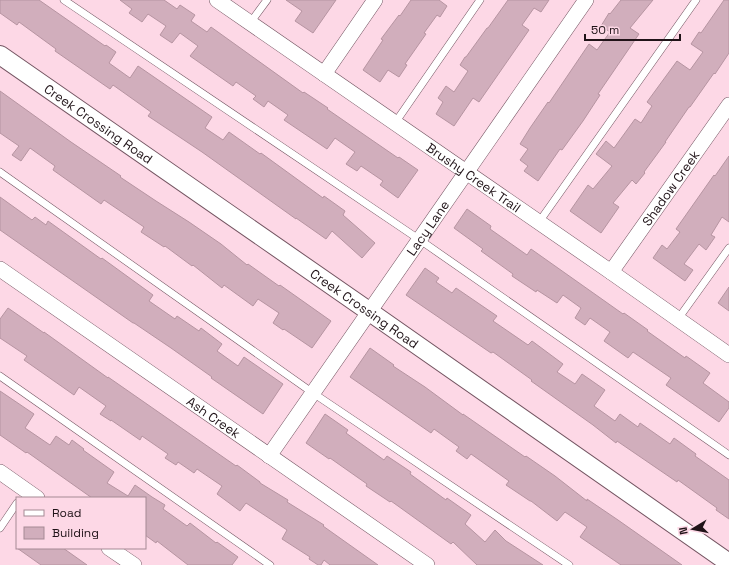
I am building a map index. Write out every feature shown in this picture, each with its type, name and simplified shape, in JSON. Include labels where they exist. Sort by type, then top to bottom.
[{"type":"street","name":"Brushy Creek Trail","points":[[217,0],[729,355]]},
{"type":"street","points":[[324,74],[375,0]]},
{"type":"street","name":"Lacy Lane","points":[[269,456],[586,0]]},
{"type":"street","name":"Creek Crossing Road","points":[[0,55],[729,563]]},
{"type":"street","name":"Shadow Creek","points":[[611,272],[729,105]]},
{"type":"street","name":"Ash Creek","points":[[0,269],[427,565]]},
{"type":"street","points":[[0,472],[28,495]]},
{"type":"street","points":[[110,549],[134,565]]},
{"type":"lane","points":[[64,0],[420,240],[729,455]]},
{"type":"lane","points":[[250,23],[266,0]]},
{"type":"lane","points":[[395,123],[480,0]]},
{"type":"lane","points":[[539,222],[696,0]]},
{"type":"lane","points":[[0,172],[313,393],[569,565]]},
{"type":"lane","points":[[678,319],[729,248]]},
{"type":"lane","points":[[0,376],[270,565]]},
{"type":"lane","points":[[0,528],[16,504]]},
{"type":"building","points":[[0,0],[39,0],[116,52],[109,63],[130,78],[138,66],[212,117],[205,128],[223,140],[229,132],[260,154],[261,153],[323,198],[324,196],[345,211],[343,215],[375,243],[362,258],[332,231],[326,239],[148,116],[151,112],[113,85],[110,89],[55,51],[56,49],[19,22],[17,25],[0,13]]},
{"type":"building","points":[[120,0],[164,0],[177,9],[180,5],[195,15],[191,21],[207,32],[211,27],[303,93],[304,92],[328,108],[327,109],[366,136],[418,170],[398,198],[380,185],[383,181],[361,166],[357,171],[346,164],[355,152],[335,138],[327,149],[284,120],[288,115],[268,101],[264,107],[253,99],[256,96],[236,82],[233,86],[190,56],[198,46],[180,33],[172,43],[160,35],[166,26],[148,14],[142,22],[129,13],[132,9]]},
{"type":"building","points":[[286,0],[336,0],[313,33],[295,21],[302,11]]},
{"type":"building","points":[[411,0],[439,0],[447,6],[440,17],[437,15],[424,33],[426,34],[405,64],[407,65],[399,77],[388,70],[380,82],[363,70],[383,40],[381,39]]},
{"type":"building","points":[[508,0],[549,0],[541,12],[534,8],[522,25],[529,30],[479,102],[473,98],[454,126],[436,114],[443,102],[438,98],[446,86],[454,92],[468,71],[460,65]]},
{"type":"building","points":[[621,0],[653,0],[630,28],[639,34],[598,94],[600,95],[583,121],[562,150],[560,149],[538,181],[524,171],[528,166],[520,160],[528,149],[520,144],[589,44],[597,50],[610,32],[601,26],[609,13],[610,14]]},
{"type":"building","points":[[724,0],[729,0],[729,53],[715,74],[714,73],[689,107],[644,172],[645,173],[636,184],[632,180],[613,203],[619,207],[601,233],[570,211],[588,185],[593,189],[612,166],[596,154],[606,141],[614,148],[635,119],[641,123],[652,106],[647,102],[677,61],[690,70],[703,52],[691,44],[699,32],[701,33]]},
{"type":"building","points":[[0,91],[121,176],[120,177],[189,222],[221,244],[247,265],[248,264],[279,286],[280,285],[331,321],[312,348],[273,323],[279,313],[258,299],[253,306],[224,285],[222,288],[193,265],[192,266],[165,246],[164,247],[141,232],[144,227],[104,200],[101,204],[53,170],[55,166],[30,148],[21,161],[12,155],[19,146],[0,133]]},
{"type":"building","points":[[729,156],[729,222],[722,217],[711,235],[715,237],[706,250],[699,244],[684,264],[693,270],[685,281],[653,258],[662,245],[667,249],[680,232],[676,229]]},
{"type":"building","points":[[0,197],[32,220],[35,217],[46,225],[48,221],[101,259],[102,258],[153,295],[149,301],[175,319],[177,316],[199,331],[201,328],[222,344],[217,351],[238,366],[244,357],[283,384],[263,414],[171,348],[0,230]]},
{"type":"building","points":[[467,209],[491,226],[490,229],[527,255],[531,249],[623,314],[624,313],[685,358],[686,356],[710,373],[703,383],[729,402],[729,408],[719,422],[666,385],[671,378],[633,352],[628,358],[604,341],[610,332],[590,318],[585,325],[575,318],[581,308],[563,295],[557,303],[537,290],[536,292],[512,276],[513,274],[481,251],[483,249],[454,228]]},
{"type":"building","points":[[425,268],[439,278],[436,282],[452,293],[456,288],[497,316],[493,321],[528,345],[532,341],[563,364],[557,372],[575,384],[582,374],[605,390],[594,406],[615,421],[620,414],[638,427],[640,423],[670,444],[674,438],[696,454],[695,456],[729,480],[729,519],[716,510],[717,508],[678,480],[677,482],[617,441],[616,443],[493,352],[491,353],[406,295]]},
{"type":"building","points":[[729,287],[729,311],[718,303]]},
{"type":"building","points":[[8,308],[236,466],[237,465],[260,483],[288,500],[287,502],[324,525],[323,526],[378,565],[330,565],[324,560],[321,565],[318,565],[309,559],[310,557],[282,539],[287,530],[246,503],[240,511],[217,494],[222,486],[197,469],[194,473],[178,462],[176,465],[165,458],[168,454],[142,436],[140,440],[100,414],[106,406],[79,387],[74,395],[24,360],[27,356],[0,338],[0,319]]},
{"type":"building","points":[[370,348],[463,415],[525,457],[526,456],[587,501],[587,499],[682,565],[621,565],[580,537],[587,527],[565,512],[557,521],[531,501],[506,485],[509,481],[471,454],[467,459],[456,451],[459,447],[434,429],[431,433],[350,377]]},
{"type":"building","points":[[0,391],[34,414],[25,428],[50,445],[56,436],[69,445],[72,440],[84,449],[83,450],[114,472],[107,483],[128,496],[135,485],[165,505],[163,509],[187,526],[190,523],[216,543],[217,542],[238,557],[232,565],[188,565],[157,541],[156,543],[146,536],[146,497],[91,497],[27,452],[26,453],[0,435]]},
{"type":"building","points":[[325,414],[348,430],[346,433],[384,460],[387,456],[411,472],[410,474],[446,500],[447,498],[471,515],[465,524],[485,542],[495,530],[506,541],[543,565],[477,565],[453,542],[451,544],[391,501],[390,502],[366,486],[367,484],[330,458],[329,459],[306,443]]},
{"type":"building","points":[[18,549],[64,549],[87,565],[41,565]]}]
